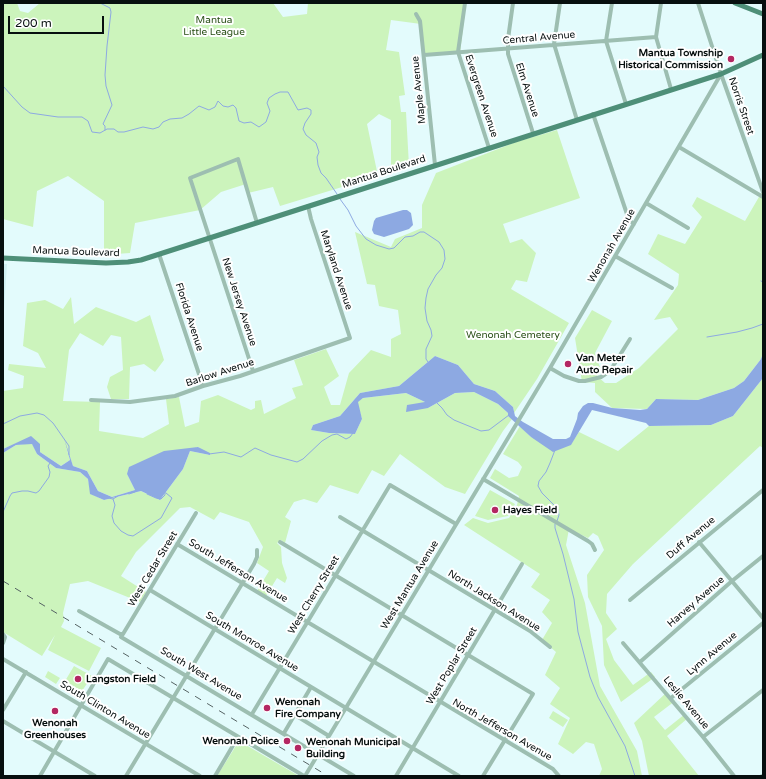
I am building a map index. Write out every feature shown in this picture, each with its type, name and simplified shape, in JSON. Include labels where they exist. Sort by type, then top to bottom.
[{"type":"main road","points":[[735,3],[747,5],[763,14]]},
{"type":"main road","name":"Mantua Boulevard","points":[[3,258],[118,263],[141,260],[489,148],[576,117],[594,114],[721,74],[763,55]]},
{"type":"street","name":"Evergreen Avenue","points":[[465,3],[458,52],[489,148]]},
{"type":"street","name":"Elm Avenue","points":[[513,3],[507,48],[533,133]]},
{"type":"street","points":[[560,3],[554,44],[576,117]]},
{"type":"street","points":[[612,3],[606,41],[626,104]]},
{"type":"street","points":[[661,3],[656,37],[672,90]]},
{"type":"street","name":"Norris Street","points":[[698,3],[721,74],[763,192]]},
{"type":"street","name":"Maple Avenue","points":[[416,14],[420,21],[435,165]]},
{"type":"street","name":"Central Avenue","points":[[424,55],[656,37]]},
{"type":"street","name":"Wenonah Avenue","points":[[515,425],[616,256],[721,74]]},
{"type":"street","points":[[594,114],[629,220],[634,224]]},
{"type":"street","points":[[679,147],[763,197]]},
{"type":"street","name":"New Jersey Avenue","points":[[253,371],[190,178],[238,159],[257,222]]},
{"type":"street","points":[[646,203],[688,228]]},
{"type":"street","name":"Maryland Avenue","points":[[308,206],[350,338]]},
{"type":"street","name":"Florida Avenue","points":[[160,254],[203,386]]},
{"type":"street","points":[[616,256],[672,288]]},
{"type":"street","name":"Barlow Avenue","points":[[91,400],[130,402],[175,396],[203,386],[240,376],[350,338]]},
{"type":"street","points":[[550,368],[564,376],[579,381],[601,377],[610,371],[630,339]]},
{"type":"street","name":"West Mantua Avenue","points":[[305,776],[515,425]]},
{"type":"street","points":[[483,478],[588,541],[592,544],[595,550]]},
{"type":"street","name":"West Cherry Street","points":[[252,714],[390,485],[456,524]]},
{"type":"street","name":"Duff Avenue","points":[[630,600],[763,490]]},
{"type":"street","name":"West Cedar Street","points":[[123,634],[196,513]]},
{"type":"street","name":"North Jackson Avenue","points":[[340,517],[530,631],[550,647]]},
{"type":"street","points":[[280,542],[533,694],[483,776]]},
{"type":"street","points":[[699,542],[763,618]]},
{"type":"street","name":"South Jefferson Avenue","points":[[177,544],[374,662]]},
{"type":"street","points":[[126,776],[242,583],[257,557],[257,550]]},
{"type":"street","name":"Harvey Avenue","points":[[640,662],[732,581],[763,556]]},
{"type":"street","name":"West Poplar Street","points":[[396,776],[522,564]]},
{"type":"street","name":"South Monroe Avenue","points":[[150,590],[458,776]]},
{"type":"street","name":"South West Avenue","points":[[79,611],[120,634],[123,634],[121,636],[354,776]]},
{"type":"street","name":"Lynn Avenue","points":[[671,698],[763,623]]},
{"type":"street","points":[[3,634],[5,637],[3,644]]},
{"type":"street","name":"Leslie Avenue","points":[[623,643],[671,698],[734,776]]},
{"type":"street","name":"South Clinton Avenue","points":[[3,659],[200,776]]},
{"type":"street","points":[[40,776],[108,659],[305,776]]},
{"type":"street","name":"North Jefferson Avenue","points":[[374,662],[440,703],[554,769],[559,776]]},
{"type":"street","points":[[3,710],[26,672]]},
{"type":"street","points":[[284,733],[311,687]]},
{"type":"street","points":[[703,737],[763,690]]},
{"type":"street","points":[[295,715],[329,736]]},
{"type":"street","points":[[3,722],[95,776]]},
{"type":"street","points":[[214,776],[238,737]]},
{"type":"shaded area","points":[[3,264],[7,264],[3,325]]},
{"type":"green space","name":"Mantua Little League","points":[[3,3],[17,3],[20,11],[28,13],[40,3],[273,3],[283,17],[307,14],[308,3],[466,3],[460,53],[425,55],[421,24],[391,20],[386,50],[399,52],[405,95],[399,96],[401,112],[406,112],[409,166],[391,172],[391,120],[379,114],[367,124],[378,176],[280,206],[273,187],[248,193],[246,184],[221,192],[200,210],[135,223],[130,253],[104,254],[104,201],[68,176],[37,191],[33,227],[3,219]]},
{"type":"green space","name":"Wenonah Cemetery","points":[[557,130],[580,198],[503,224],[510,243],[522,239],[536,253],[527,282],[516,280],[511,289],[569,323],[537,379],[514,413],[513,407],[495,391],[474,384],[458,365],[435,356],[399,386],[360,393],[340,416],[313,425],[311,430],[329,433],[355,434],[362,419],[357,402],[363,398],[406,393],[425,402],[428,408],[455,393],[474,392],[498,404],[512,419],[503,431],[465,494],[445,487],[400,454],[384,476],[372,470],[358,494],[330,485],[317,503],[304,499],[294,502],[285,517],[291,521],[285,543],[281,540],[277,543],[281,547],[282,563],[287,578],[285,583],[277,578],[266,596],[257,591],[269,571],[257,563],[263,547],[249,522],[220,512],[214,520],[190,507],[180,508],[136,552],[121,576],[146,592],[140,602],[88,581],[70,584],[63,613],[64,621],[61,627],[101,648],[89,671],[48,650],[55,635],[42,656],[3,632],[3,453],[16,445],[32,443],[37,454],[56,468],[80,472],[88,479],[91,494],[104,500],[141,491],[160,500],[183,469],[190,451],[210,455],[198,447],[127,474],[135,490],[112,497],[98,491],[87,471],[73,466],[66,446],[70,460],[61,466],[40,452],[31,437],[3,449],[3,391],[23,388],[24,376],[8,370],[9,364],[46,368],[38,353],[23,346],[27,303],[45,300],[63,309],[71,297],[74,324],[96,307],[136,322],[150,315],[164,360],[155,372],[144,364],[130,367],[129,399],[111,399],[107,387],[110,377],[123,370],[121,337],[111,335],[103,346],[80,333],[69,350],[63,401],[100,402],[99,431],[143,438],[169,424],[166,399],[179,397],[185,427],[199,422],[201,401],[218,395],[251,410],[255,408],[255,401],[261,400],[264,414],[296,398],[292,388],[303,385],[294,360],[326,349],[339,376],[324,387],[331,405],[340,405],[349,373],[371,350],[391,357],[391,339],[401,334],[398,310],[379,306],[375,285],[367,284],[355,232],[391,247],[395,239],[422,228],[422,205],[436,173],[516,142]]},
{"type":"green space","points":[[763,190],[763,353],[761,359],[744,381],[734,388],[698,400],[656,399],[647,409],[612,408],[595,392],[595,383],[582,382],[575,338],[592,310],[612,321],[595,353],[601,370],[597,376],[605,383],[616,383],[639,368],[678,329],[670,317],[654,320],[678,285],[679,274],[648,254],[658,234],[685,244],[702,217],[692,206],[697,197],[745,221]]},
{"type":"green space","points":[[763,378],[763,448],[760,446],[633,564],[607,594],[606,613],[617,629],[606,639],[614,660],[633,685],[651,672],[655,677],[621,702],[604,665],[602,626],[588,597],[587,575],[604,550],[598,536],[593,533],[588,538],[569,529],[566,545],[585,603],[600,686],[637,751],[642,776],[599,776],[602,769],[594,744],[586,742],[573,754],[558,744],[570,718],[550,704],[560,688],[545,675],[556,652],[542,640],[552,623],[542,612],[550,600],[531,587],[540,574],[464,525],[473,518],[488,523],[509,518],[517,505],[519,496],[490,478],[495,469],[509,478],[518,476],[522,467],[518,462],[503,454],[520,426],[531,437],[571,444],[579,432],[618,451],[649,426],[711,425],[733,416]]},
{"type":"green space","name":"Hayes Field","points":[[490,490],[515,504],[508,516],[488,520],[475,516]]},
{"type":"green space","name":"Langston Field","points":[[74,666],[92,676],[82,691],[65,681]]},
{"type":"green space","points":[[48,671],[60,678],[56,684],[45,677]]},
{"type":"green space","points":[[667,692],[675,701],[654,717],[665,730],[685,714],[688,718],[667,736],[699,776],[649,776],[642,741],[634,723]]},
{"type":"green space","points":[[553,711],[568,720],[563,727],[549,718]]},
{"type":"green space","points":[[239,741],[299,776],[217,776]]},
{"type":"water","points":[[407,210],[411,213],[413,225],[409,229],[384,237],[374,234],[372,230],[376,218]]},
{"type":"water","points":[[763,353],[763,378],[733,416],[711,425],[649,426],[646,423],[592,410],[571,445],[553,452],[531,437],[508,416],[508,413],[498,404],[474,392],[455,393],[428,408],[406,412],[407,405],[425,402],[406,393],[363,398],[358,402],[362,419],[355,434],[329,433],[311,430],[313,425],[340,416],[360,393],[399,386],[435,356],[458,365],[474,384],[495,391],[513,407],[515,416],[523,422],[553,439],[566,439],[570,437],[578,413],[583,406],[588,403],[612,408],[640,410],[647,409],[656,399],[698,400],[734,388],[744,381],[761,359]]},
{"type":"water","points":[[31,436],[40,444],[40,452],[61,466],[70,460],[64,438],[73,466],[87,471],[98,491],[112,497],[135,490],[127,474],[129,467],[164,451],[198,447],[210,453],[210,455],[190,451],[183,469],[160,500],[141,491],[104,500],[90,494],[88,479],[80,472],[56,468],[37,454],[32,444],[16,445],[3,453],[3,449]]},
{"type":"waterway","points":[[100,3],[110,8],[111,12],[105,75],[106,86],[112,105],[103,124],[105,126],[105,130]]},
{"type":"waterway","points":[[3,86],[22,107],[30,113],[58,117],[82,117],[88,121],[92,132],[100,133],[107,129],[114,129],[118,132],[143,127],[153,129],[159,127],[163,122],[170,119],[182,118],[199,106],[209,110],[215,107],[218,101],[223,106],[228,107],[233,105],[236,108],[239,121],[244,123],[251,122],[259,127],[266,122],[270,111],[267,103],[269,98],[280,92],[288,92],[298,110],[307,108],[311,110],[311,114],[303,129],[306,135],[316,143],[319,152],[317,157],[318,165],[321,173],[337,194]]},
{"type":"waterway","points":[[340,199],[348,210],[356,226],[366,239],[376,245],[389,249],[394,248],[405,237],[424,232],[439,242],[444,250],[445,259],[442,268],[428,289],[426,298],[425,308],[427,321],[432,336],[426,349],[426,359],[428,362]]},
{"type":"waterway","points":[[707,337],[737,332],[763,324]]},
{"type":"waterway","points":[[437,403],[447,415],[454,420],[481,431],[489,430],[509,415]]},
{"type":"waterway","points":[[3,424],[20,416],[37,413],[44,415],[53,423],[69,446],[69,455]]},
{"type":"waterway","points":[[209,454],[224,452],[241,457],[255,448],[271,455],[297,462],[303,459],[322,441],[332,435],[337,434],[346,439],[353,433]]},
{"type":"waterway","points":[[555,450],[546,472],[539,481],[538,486],[542,493],[558,509],[559,515],[557,521]]},
{"type":"waterway","points":[[3,512],[12,493],[22,491],[36,493],[39,491],[49,477],[50,472],[48,466],[50,463]]},
{"type":"waterway","points":[[129,494],[135,492]]},
{"type":"waterway","points":[[147,494],[161,499],[165,495],[165,492]]},
{"type":"waterway","points":[[113,499],[115,505],[112,516],[114,523],[121,531],[133,536],[161,518],[172,498],[166,493]]},
{"type":"waterway","points":[[108,498],[113,499],[118,496]]},
{"type":"waterway","points":[[555,524],[574,599],[578,632],[590,677],[598,697],[625,746],[635,776]]},
{"type":"railway","points":[[3,581],[328,776]]},
{"type":"place","name":"Mantua Township Historical Commission","points":[[731,59]]},
{"type":"place","name":"Van Meter Auto Repair","points":[[568,364]]},
{"type":"place","name":"Hayes Field","points":[[495,510]]},
{"type":"place","name":"Langston Field","points":[[78,679]]},
{"type":"place","name":"Wenonah Fire Company","points":[[267,708]]},
{"type":"place","name":"Wenonah Greenhouses","points":[[55,711]]},
{"type":"place","name":"Wenonah Police","points":[[287,741]]},
{"type":"place","name":"Wenonah Municipal Building","points":[[298,748]]}]
